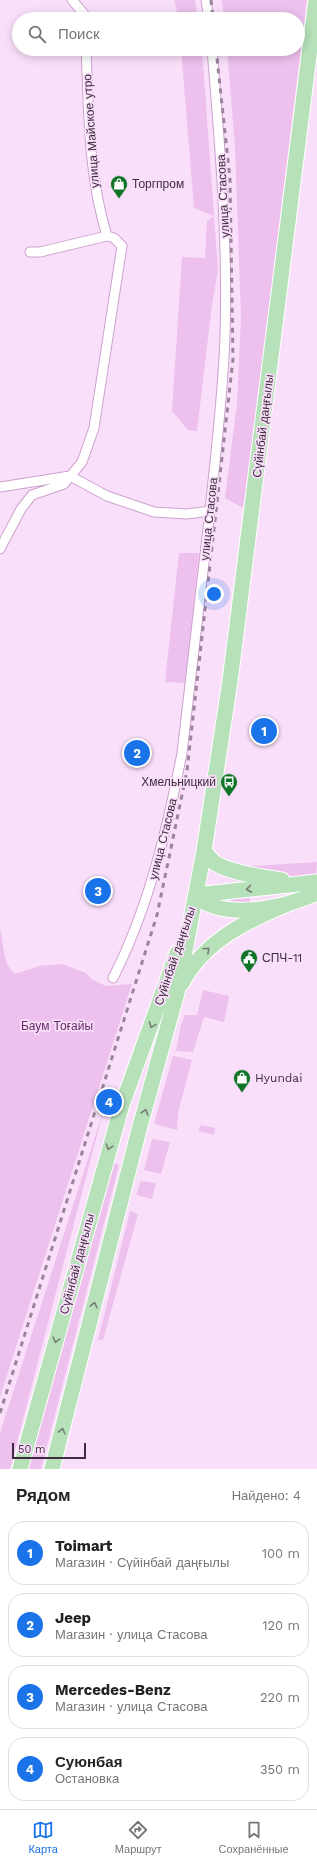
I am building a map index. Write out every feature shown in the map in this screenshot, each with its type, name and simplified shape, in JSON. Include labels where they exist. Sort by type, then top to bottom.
[{"type":"main road","name":"Сүйінбай даңғылы","points":[[52,1469],[140,1126],[177,993],[204,851],[228,696],[316,0]]},
{"type":"main road","points":[[204,851],[215,863],[224,867],[266,878],[316,885]]},
{"type":"main road","points":[[196,895],[316,885]]},
{"type":"main road","points":[[177,993],[196,960],[213,944],[256,918],[290,903],[316,885]]},
{"type":"main road","name":"Сүйінбай даңғылы","points":[[20,1469],[124,1099],[165,989],[196,895]]},
{"type":"main road","points":[[196,895],[207,904],[224,909],[252,909],[290,903]]},
{"type":"street","points":[[72,0],[82,12]]},
{"type":"street","points":[[206,0],[208,12]]},
{"type":"street","name":"улица Майское утро","points":[[86,56],[92,171],[99,212],[107,236]]},
{"type":"street","name":"улица Стасова","points":[[113,978],[124,956],[150,887],[159,860],[174,796],[182,753],[210,511],[221,402],[225,336],[225,234],[213,56]]},
{"type":"street","points":[[0,549],[21,509],[32,496],[64,484],[82,462],[94,428],[122,246],[114,238],[107,236],[40,252],[30,252]]},
{"type":"street","points":[[0,488],[70,476],[107,496],[154,512],[187,514],[210,511]]},
{"type":"green space","points":[[174,0],[195,0],[197,12],[177,12]]},
{"type":"green space","points":[[222,0],[307,0],[305,16],[305,12],[223,12]]},
{"type":"green space","points":[[182,56],[203,56],[218,271],[212,304],[197,431],[188,430],[172,411],[182,257],[205,258],[207,221],[214,216],[194,208]]},
{"type":"green space","points":[[228,56],[300,56],[249,472],[243,508],[225,498],[237,404],[241,317],[235,147]]},
{"type":"green space","points":[[179,553],[199,553],[186,683],[165,682]]},
{"type":"green space","points":[[317,862],[316,877],[283,877],[238,867]]},
{"type":"green space","points":[[250,898],[250,904],[230,905],[231,899]]},
{"type":"green space","name":"Баум Тоғайы","points":[[0,929],[7,964],[15,974],[39,966],[62,964],[86,973],[91,979],[106,986],[132,984],[0,1397]]},
{"type":"green space","points":[[203,990],[229,996],[224,1022],[204,1017],[193,1052],[176,1051],[181,1025],[185,1015],[197,1015]]},
{"type":"green space","points":[[173,1056],[192,1060],[178,1113],[177,1130],[155,1124]]},
{"type":"green space","points":[[103,1112],[10,1469],[0,1469],[0,1433]]},
{"type":"green space","points":[[201,1125],[215,1128],[214,1135],[198,1131]]},
{"type":"green space","points":[[152,1139],[170,1142],[161,1174],[144,1170]]},
{"type":"green space","points":[[110,1161],[119,1165],[41,1469],[28,1469]]},
{"type":"green space","points":[[141,1181],[156,1183],[152,1199],[136,1195]]},
{"type":"green space","points":[[130,1211],[138,1214],[103,1340],[98,1340]]},
{"type":"railway","points":[[211,0],[212,12]]},
{"type":"railway","points":[[0,1413],[157,915],[187,771],[233,359],[230,179],[217,56]]},
{"type":"place","name":"Торгпром","points":[[119,199]]},
{"type":"place","name":"Toimart","points":[[264,731]]},
{"type":"place","name":"Jeep","points":[[137,753]]},
{"type":"place","name":"Хмельницкий","points":[[229,797]]},
{"type":"place","name":"Mercedes-Benz","points":[[98,891]]},
{"type":"place","name":"СПЧ-11","points":[[249,973]]},
{"type":"place","name":"Hyundai","points":[[242,1093]]},
{"type":"place","name":"Суюнбая","points":[[109,1102]]}]
